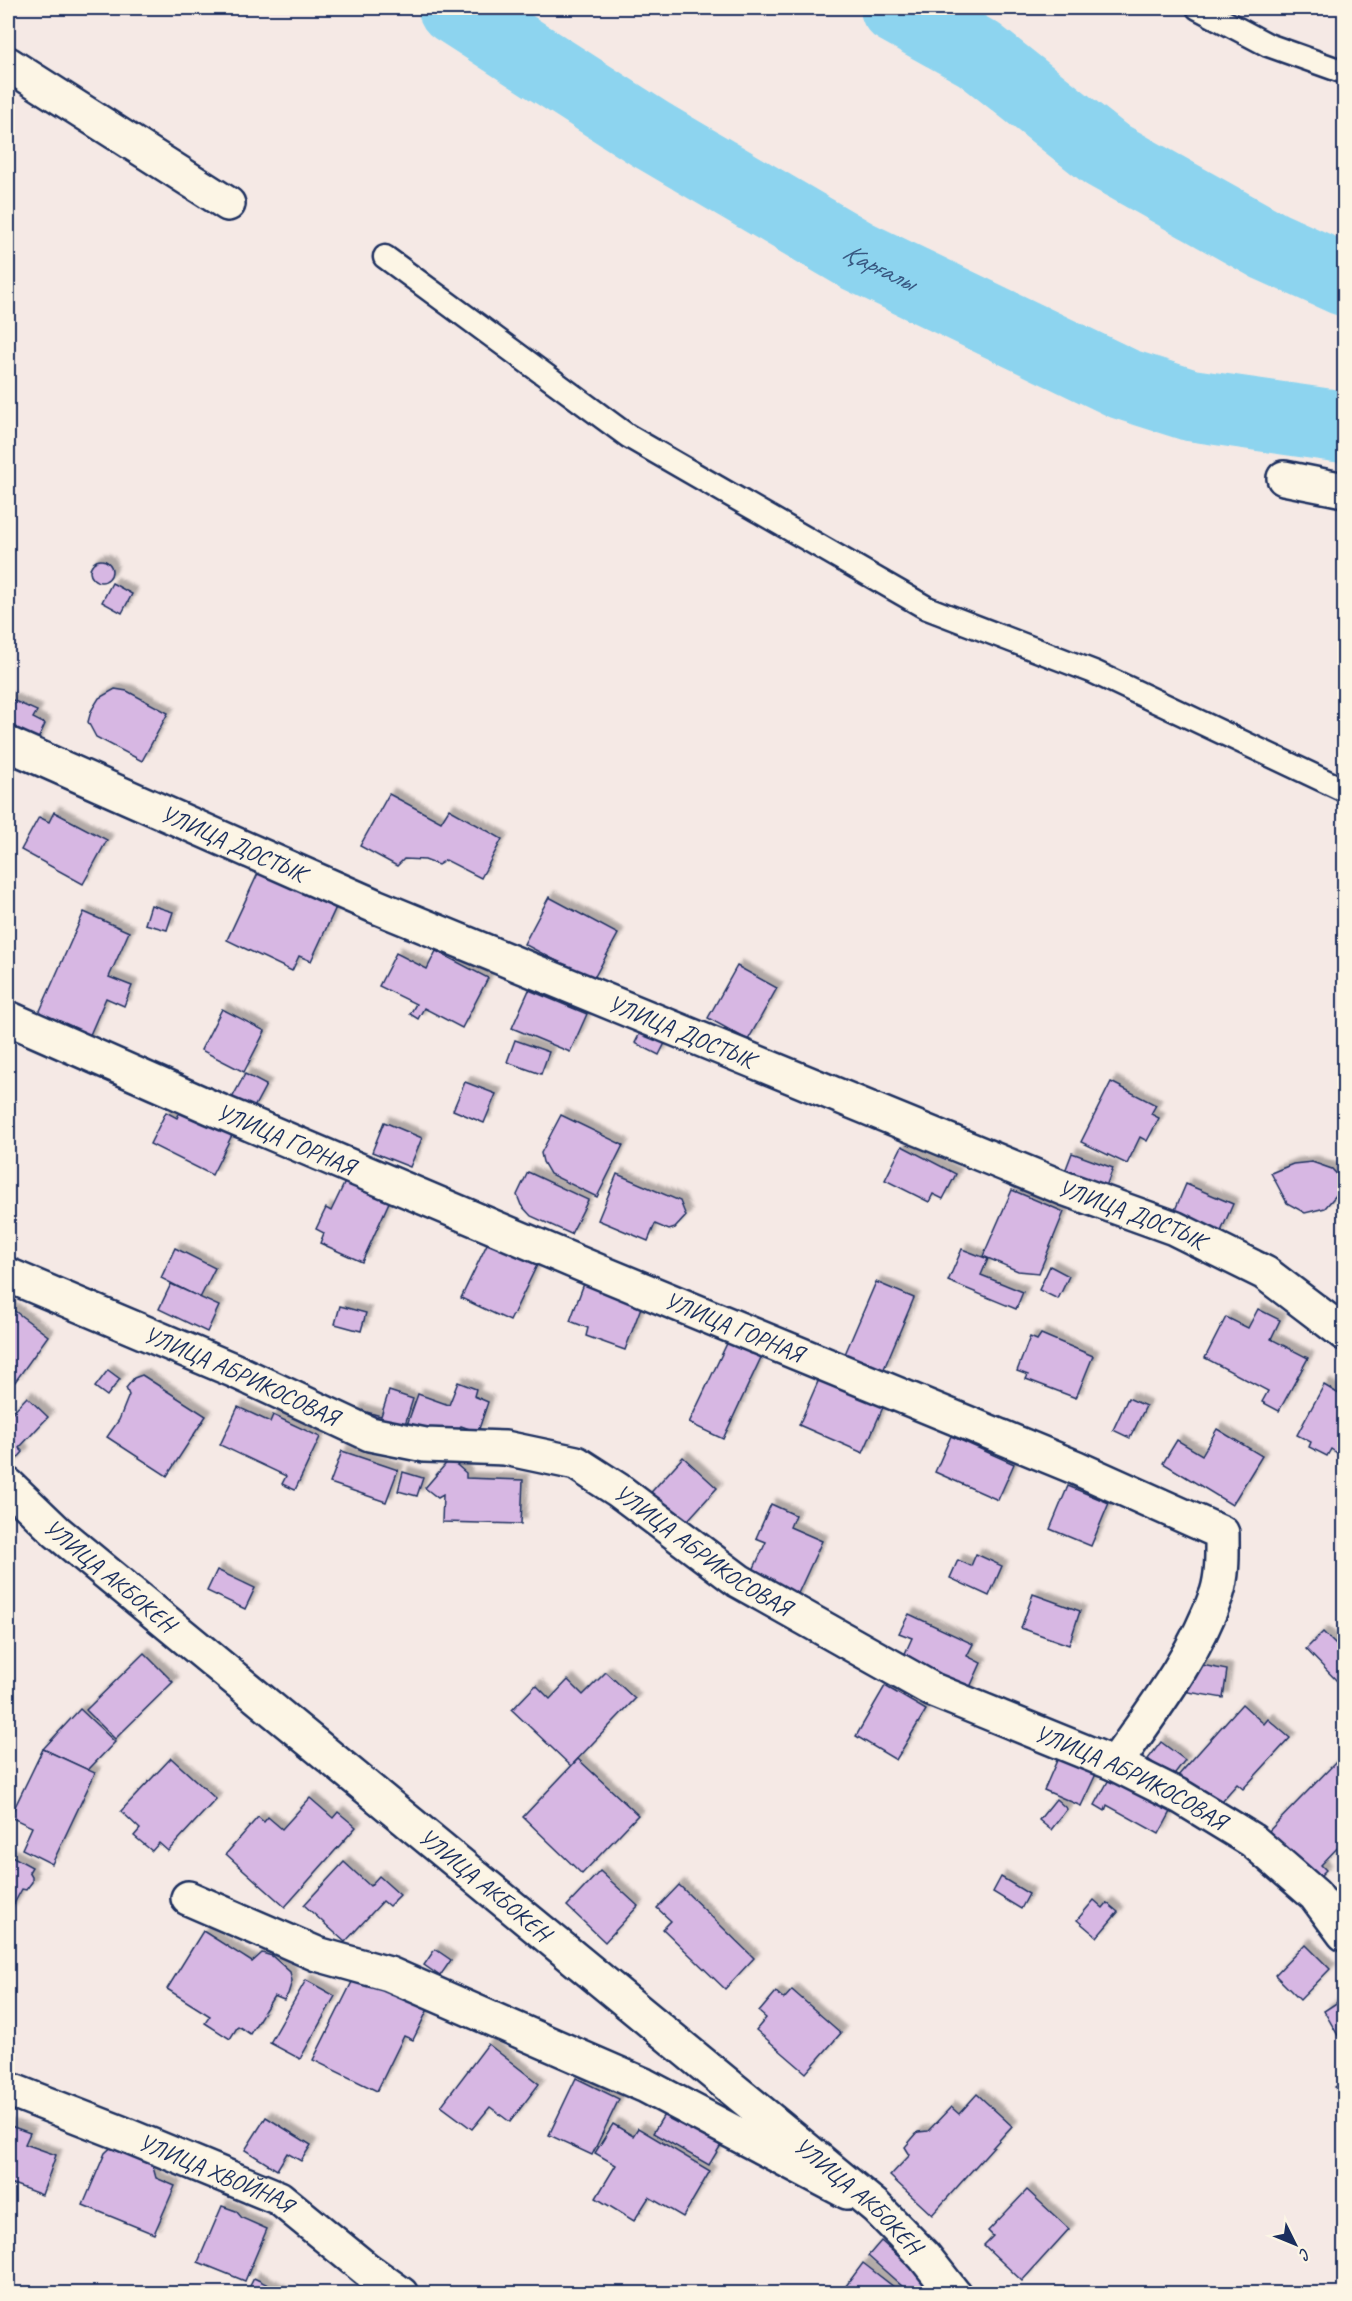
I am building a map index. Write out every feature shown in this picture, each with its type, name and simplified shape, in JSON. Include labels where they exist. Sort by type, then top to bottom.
[{"type":"street","points":[[8,64],[228,204]]},
{"type":"street","points":[[1284,478],[1344,490]]},
{"type":"street","name":"УЛИЦА ДОСТЫК","points":[[8,744],[375,906],[1066,1189],[1174,1228],[1265,1273],[1344,1333]]},
{"type":"street","name":"УЛИЦА ГОРНАЯ","points":[[8,1018],[210,1107],[594,1270],[1077,1468],[1222,1533],[1221,1571],[1217,1592],[1187,1659],[1115,1764]]},
{"type":"street","name":"УЛИЦА АБРИКОСОВАЯ","points":[[8,1275],[233,1370],[369,1434],[425,1445],[505,1448],[576,1463],[618,1490],[739,1581],[933,1690],[1115,1764],[1181,1797],[1253,1841],[1315,1895],[1344,1934]]},
{"type":"street","name":"УЛИЦА АКБОКЕН","points":[[8,1485],[57,1532],[876,2206],[924,2256],[954,2294]]},
{"type":"street","points":[[188,1898],[317,1954],[389,1974],[645,2085],[876,2206]]},
{"type":"street","name":"УЛИЦА ХВОЙНАЯ","points":[[8,2089],[279,2198],[366,2269],[401,2294]]},
{"type":"lane","points":[[1198,8],[1268,45],[1344,72]]},
{"type":"lane","points":[[385,257],[628,436],[927,608],[1094,672],[1344,790]]},
{"type":"building","points":[[101,560],[109,563],[112,571],[109,579],[101,582],[93,579],[90,571],[93,563]]},
{"type":"building","points":[[112,583],[132,594],[122,613],[102,602]]},
{"type":"building","points":[[115,689],[127,691],[168,713],[142,761],[96,737],[88,722],[91,711],[99,698]]},
{"type":"building","points":[[8,698],[37,711],[33,718],[45,724],[35,746],[8,733]]},
{"type":"building","points":[[389,794],[441,822],[449,809],[502,839],[481,878],[446,860],[438,865],[425,860],[404,859],[397,866],[360,846]]},
{"type":"building","points":[[54,812],[107,840],[83,884],[21,850],[39,817],[49,822]]},
{"type":"building","points":[[260,869],[337,905],[311,961],[299,956],[292,971],[227,940]]},
{"type":"building","points":[[549,897],[618,934],[593,980],[524,944]]},
{"type":"building","points":[[151,905],[173,912],[167,930],[145,924]]},
{"type":"building","points":[[84,912],[129,932],[109,977],[132,986],[124,1006],[106,998],[86,1044],[35,1022]]},
{"type":"building","points":[[436,951],[488,978],[462,1028],[424,1008],[418,1019],[410,1014],[416,1004],[379,986],[396,953],[427,969]]},
{"type":"building","points":[[737,966],[777,988],[748,1040],[708,1018]]},
{"type":"building","points":[[529,990],[587,1014],[570,1052],[512,1028]]},
{"type":"building","points":[[222,1009],[265,1031],[244,1072],[201,1050]]},
{"type":"building","points":[[645,1023],[669,1035],[659,1055],[635,1043]]},
{"type":"building","points":[[515,1040],[549,1052],[541,1074],[507,1062]]},
{"type":"building","points":[[245,1074],[266,1085],[251,1113],[230,1102]]},
{"type":"building","points":[[465,1082],[496,1094],[484,1123],[453,1110]]},
{"type":"building","points":[[1111,1082],[1156,1105],[1151,1114],[1159,1118],[1147,1141],[1140,1137],[1127,1164],[1081,1142]]},
{"type":"building","points":[[181,1109],[232,1135],[212,1175],[150,1144],[166,1112],[177,1118]]},
{"type":"building","points":[[561,1115],[623,1145],[597,1197],[550,1174],[543,1162],[541,1153]]},
{"type":"building","points":[[384,1122],[422,1138],[410,1167],[372,1152]]},
{"type":"building","points":[[902,1146],[956,1174],[943,1199],[933,1194],[929,1202],[885,1180]]},
{"type":"building","points":[[1072,1153],[1113,1168],[1105,1189],[1064,1174]]},
{"type":"building","points":[[1312,1162],[1332,1169],[1342,1180],[1344,1186],[1325,1208],[1305,1213],[1287,1203],[1271,1173],[1293,1164]]},
{"type":"building","points":[[528,1172],[588,1200],[571,1234],[531,1216],[521,1205],[517,1195]]},
{"type":"building","points":[[617,1174],[680,1201],[686,1216],[675,1228],[669,1230],[655,1224],[648,1241],[598,1220]]},
{"type":"building","points":[[346,1180],[390,1200],[362,1262],[320,1243],[324,1233],[316,1229],[326,1208],[331,1211]]},
{"type":"building","points":[[1186,1184],[1233,1204],[1219,1236],[1172,1217]]},
{"type":"building","points":[[1012,1190],[1064,1212],[1039,1273],[1018,1271],[983,1256]]},
{"type":"building","points":[[490,1238],[539,1261],[510,1321],[461,1298]]},
{"type":"building","points":[[175,1248],[215,1268],[200,1298],[161,1278]]},
{"type":"building","points":[[962,1249],[988,1259],[981,1275],[1023,1292],[1016,1309],[948,1281]]},
{"type":"building","points":[[1050,1266],[1069,1276],[1058,1299],[1039,1290]]},
{"type":"building","points":[[585,1281],[643,1302],[625,1350],[586,1336],[588,1328],[570,1321]]},
{"type":"building","points":[[876,1282],[914,1298],[883,1371],[845,1354]]},
{"type":"building","points":[[171,1284],[219,1306],[207,1332],[159,1309]]},
{"type":"building","points":[[8,1306],[48,1336],[15,1382],[8,1376]]},
{"type":"building","points":[[340,1306],[366,1313],[361,1331],[335,1324]]},
{"type":"building","points":[[1258,1309],[1280,1320],[1271,1339],[1308,1358],[1279,1411],[1262,1402],[1268,1391],[1205,1358],[1226,1317],[1248,1328]]},
{"type":"building","points":[[732,1333],[765,1349],[723,1439],[689,1423]]},
{"type":"building","points":[[1041,1334],[1093,1356],[1076,1398],[1026,1379],[1028,1375],[1017,1371],[1030,1337],[1037,1340]]},
{"type":"building","points":[[108,1370],[120,1379],[107,1396],[95,1387]]},
{"type":"building","points":[[142,1375],[206,1416],[167,1476],[107,1437],[119,1420],[129,1395],[126,1388],[134,1378]]},
{"type":"building","points":[[820,1377],[884,1405],[863,1453],[799,1425]]},
{"type":"building","points":[[458,1382],[476,1389],[474,1396],[488,1402],[478,1432],[461,1426],[454,1445],[430,1432],[407,1425],[418,1394],[449,1405]]},
{"type":"building","points":[[1324,1385],[1344,1397],[1344,1446],[1340,1455],[1331,1449],[1327,1456],[1309,1447],[1311,1442],[1297,1435]]},
{"type":"building","points":[[389,1391],[413,1399],[401,1437],[353,1422],[356,1409],[381,1416]]},
{"type":"building","points":[[27,1397],[48,1417],[19,1448],[23,1452],[8,1469],[8,1417]]},
{"type":"building","points":[[1128,1398],[1146,1406],[1130,1438],[1113,1430]]},
{"type":"building","points":[[238,1407],[270,1422],[273,1415],[320,1437],[295,1490],[282,1484],[286,1476],[220,1445]]},
{"type":"building","points":[[1217,1429],[1262,1456],[1232,1505],[1163,1463],[1177,1440],[1202,1455]]},
{"type":"building","points":[[951,1436],[1014,1464],[998,1500],[935,1472]]},
{"type":"building","points":[[342,1451],[398,1470],[386,1502],[330,1483]]},
{"type":"building","points":[[683,1457],[717,1488],[679,1530],[645,1499]]},
{"type":"building","points":[[450,1459],[466,1473],[466,1478],[523,1480],[521,1524],[442,1522],[443,1495],[438,1498],[425,1488]]},
{"type":"building","points":[[403,1472],[423,1478],[417,1496],[398,1491]]},
{"type":"building","points":[[1068,1486],[1109,1503],[1091,1546],[1050,1529]]},
{"type":"building","points":[[771,1504],[795,1515],[790,1527],[822,1541],[795,1600],[749,1579],[766,1542],[756,1538]]},
{"type":"building","points":[[976,1554],[1002,1566],[989,1596],[950,1578],[958,1560],[971,1566]]},
{"type":"building","points":[[217,1570],[255,1588],[245,1609],[207,1591]]},
{"type":"building","points":[[1033,1594],[1080,1611],[1069,1645],[1021,1628]]},
{"type":"building","points":[[909,1614],[973,1644],[967,1656],[981,1663],[966,1696],[903,1658],[912,1638],[899,1633]]},
{"type":"building","points":[[1323,1632],[1344,1653],[1344,1674],[1337,1681],[1306,1649]]},
{"type":"building","points":[[144,1653],[173,1682],[115,1739],[86,1710]]},
{"type":"building","points":[[1192,1663],[1227,1670],[1223,1698],[1188,1692]]},
{"type":"building","points":[[606,1672],[635,1699],[571,1766],[512,1710],[536,1685],[550,1699],[568,1680],[583,1695]]},
{"type":"building","points":[[885,1686],[926,1710],[896,1760],[856,1736]]},
{"type":"building","points":[[1242,1704],[1264,1724],[1268,1719],[1290,1738],[1243,1789],[1237,1784],[1213,1811],[1176,1778]]},
{"type":"building","points":[[80,1709],[115,1742],[88,1770],[43,1749]]},
{"type":"building","points":[[1161,1742],[1185,1760],[1172,1777],[1148,1759]]},
{"type":"building","points":[[43,1749],[95,1773],[52,1864],[22,1849],[32,1827],[10,1817]]},
{"type":"building","points":[[171,1758],[216,1799],[168,1851],[159,1843],[152,1851],[134,1836],[140,1829],[121,1811]]},
{"type":"building","points":[[1058,1758],[1096,1774],[1081,1806],[1044,1790]]},
{"type":"building","points":[[578,1759],[638,1815],[582,1874],[523,1817]]},
{"type":"building","points":[[1337,1761],[1344,1769],[1344,1841],[1321,1865],[1326,1870],[1315,1881],[1266,1834]]},
{"type":"building","points":[[1112,1774],[1173,1808],[1159,1834],[1107,1805],[1105,1811],[1095,1805]]},
{"type":"building","points":[[310,1798],[333,1818],[338,1812],[356,1827],[285,1907],[226,1854],[258,1817],[264,1822],[268,1817],[282,1829]]},
{"type":"building","points":[[1056,1799],[1067,1809],[1051,1830],[1039,1820]]},
{"type":"building","points":[[8,1854],[32,1867],[29,1872],[32,1882],[26,1890],[22,1889],[10,1911],[8,1910]]},
{"type":"building","points":[[344,1862],[370,1886],[379,1876],[400,1895],[389,1906],[383,1901],[345,1942],[304,1905]]},
{"type":"building","points":[[600,1871],[638,1906],[605,1942],[567,1906]]},
{"type":"building","points":[[1001,1877],[1029,1894],[1021,1909],[993,1892]]},
{"type":"building","points":[[679,1885],[754,1958],[725,1989],[663,1929],[671,1921],[657,1908]]},
{"type":"building","points":[[1094,1900],[1103,1908],[1107,1903],[1118,1912],[1097,1937],[1077,1920]]},
{"type":"building","points":[[203,1931],[252,1962],[262,1953],[272,1956],[290,1972],[292,1981],[288,1994],[284,2000],[274,1996],[250,2034],[238,2026],[230,2039],[205,2023],[210,2016],[167,1989]]},
{"type":"building","points":[[1305,1944],[1330,1969],[1300,2000],[1275,1975]]},
{"type":"building","points":[[435,1949],[451,1960],[440,1976],[424,1965]]},
{"type":"building","points":[[356,1974],[428,2009],[413,2040],[404,2036],[377,2091],[313,2060]]},
{"type":"building","points":[[306,1980],[335,1996],[300,2059],[270,2043]]},
{"type":"building","points":[[792,1990],[841,2033],[806,2073],[756,2030],[766,2018],[759,2012],[776,1992],[784,1999]]},
{"type":"building","points":[[1344,1998],[1344,2046],[1324,2011]]},
{"type":"building","points":[[488,2044],[539,2084],[510,2122],[490,2107],[472,2129],[441,2106]]},
{"type":"building","points":[[576,2078],[619,2099],[592,2155],[549,2135]]},
{"type":"building","points":[[1344,2081],[1344,2103],[1335,2087]]},
{"type":"building","points":[[977,2094],[1012,2126],[932,2215],[890,2176],[910,2155],[905,2147],[918,2132],[928,2131],[951,2107],[959,2114]]},
{"type":"building","points":[[665,2113],[721,2145],[709,2165],[653,2133]]},
{"type":"building","points":[[266,2117],[311,2145],[301,2161],[287,2153],[277,2170],[245,2150]]},
{"type":"building","points":[[613,2124],[633,2136],[638,2128],[710,2171],[683,2217],[649,2197],[634,2221],[596,2198],[616,2165],[595,2153]]},
{"type":"building","points":[[8,2125],[30,2133],[25,2144],[56,2155],[42,2195],[13,2184],[11,2189],[8,2188]]},
{"type":"building","points":[[117,2142],[150,2156],[156,2178],[175,2186],[154,2234],[83,2205],[105,2153]]},
{"type":"building","points":[[1027,2190],[1069,2229],[1022,2281],[984,2245],[993,2236],[988,2231]]},
{"type":"building","points":[[222,2206],[236,2211],[242,2218],[267,2229],[245,2281],[198,2262]]},
{"type":"building","points":[[881,2241],[934,2288],[929,2294],[911,2294],[868,2256]]},
{"type":"building","points":[[863,2263],[903,2294],[840,2294]]},
{"type":"building","points":[[254,2278],[284,2293],[284,2294],[246,2294]]},
{"type":"waterway","name":"Қарғалы","points":[[454,8],[650,134],[858,256],[1124,384],[1190,405],[1344,427]]},
{"type":"waterway","name":"Қарғалы","points":[[896,8],[979,54],[1105,154],[1269,246],[1344,280]]}]
